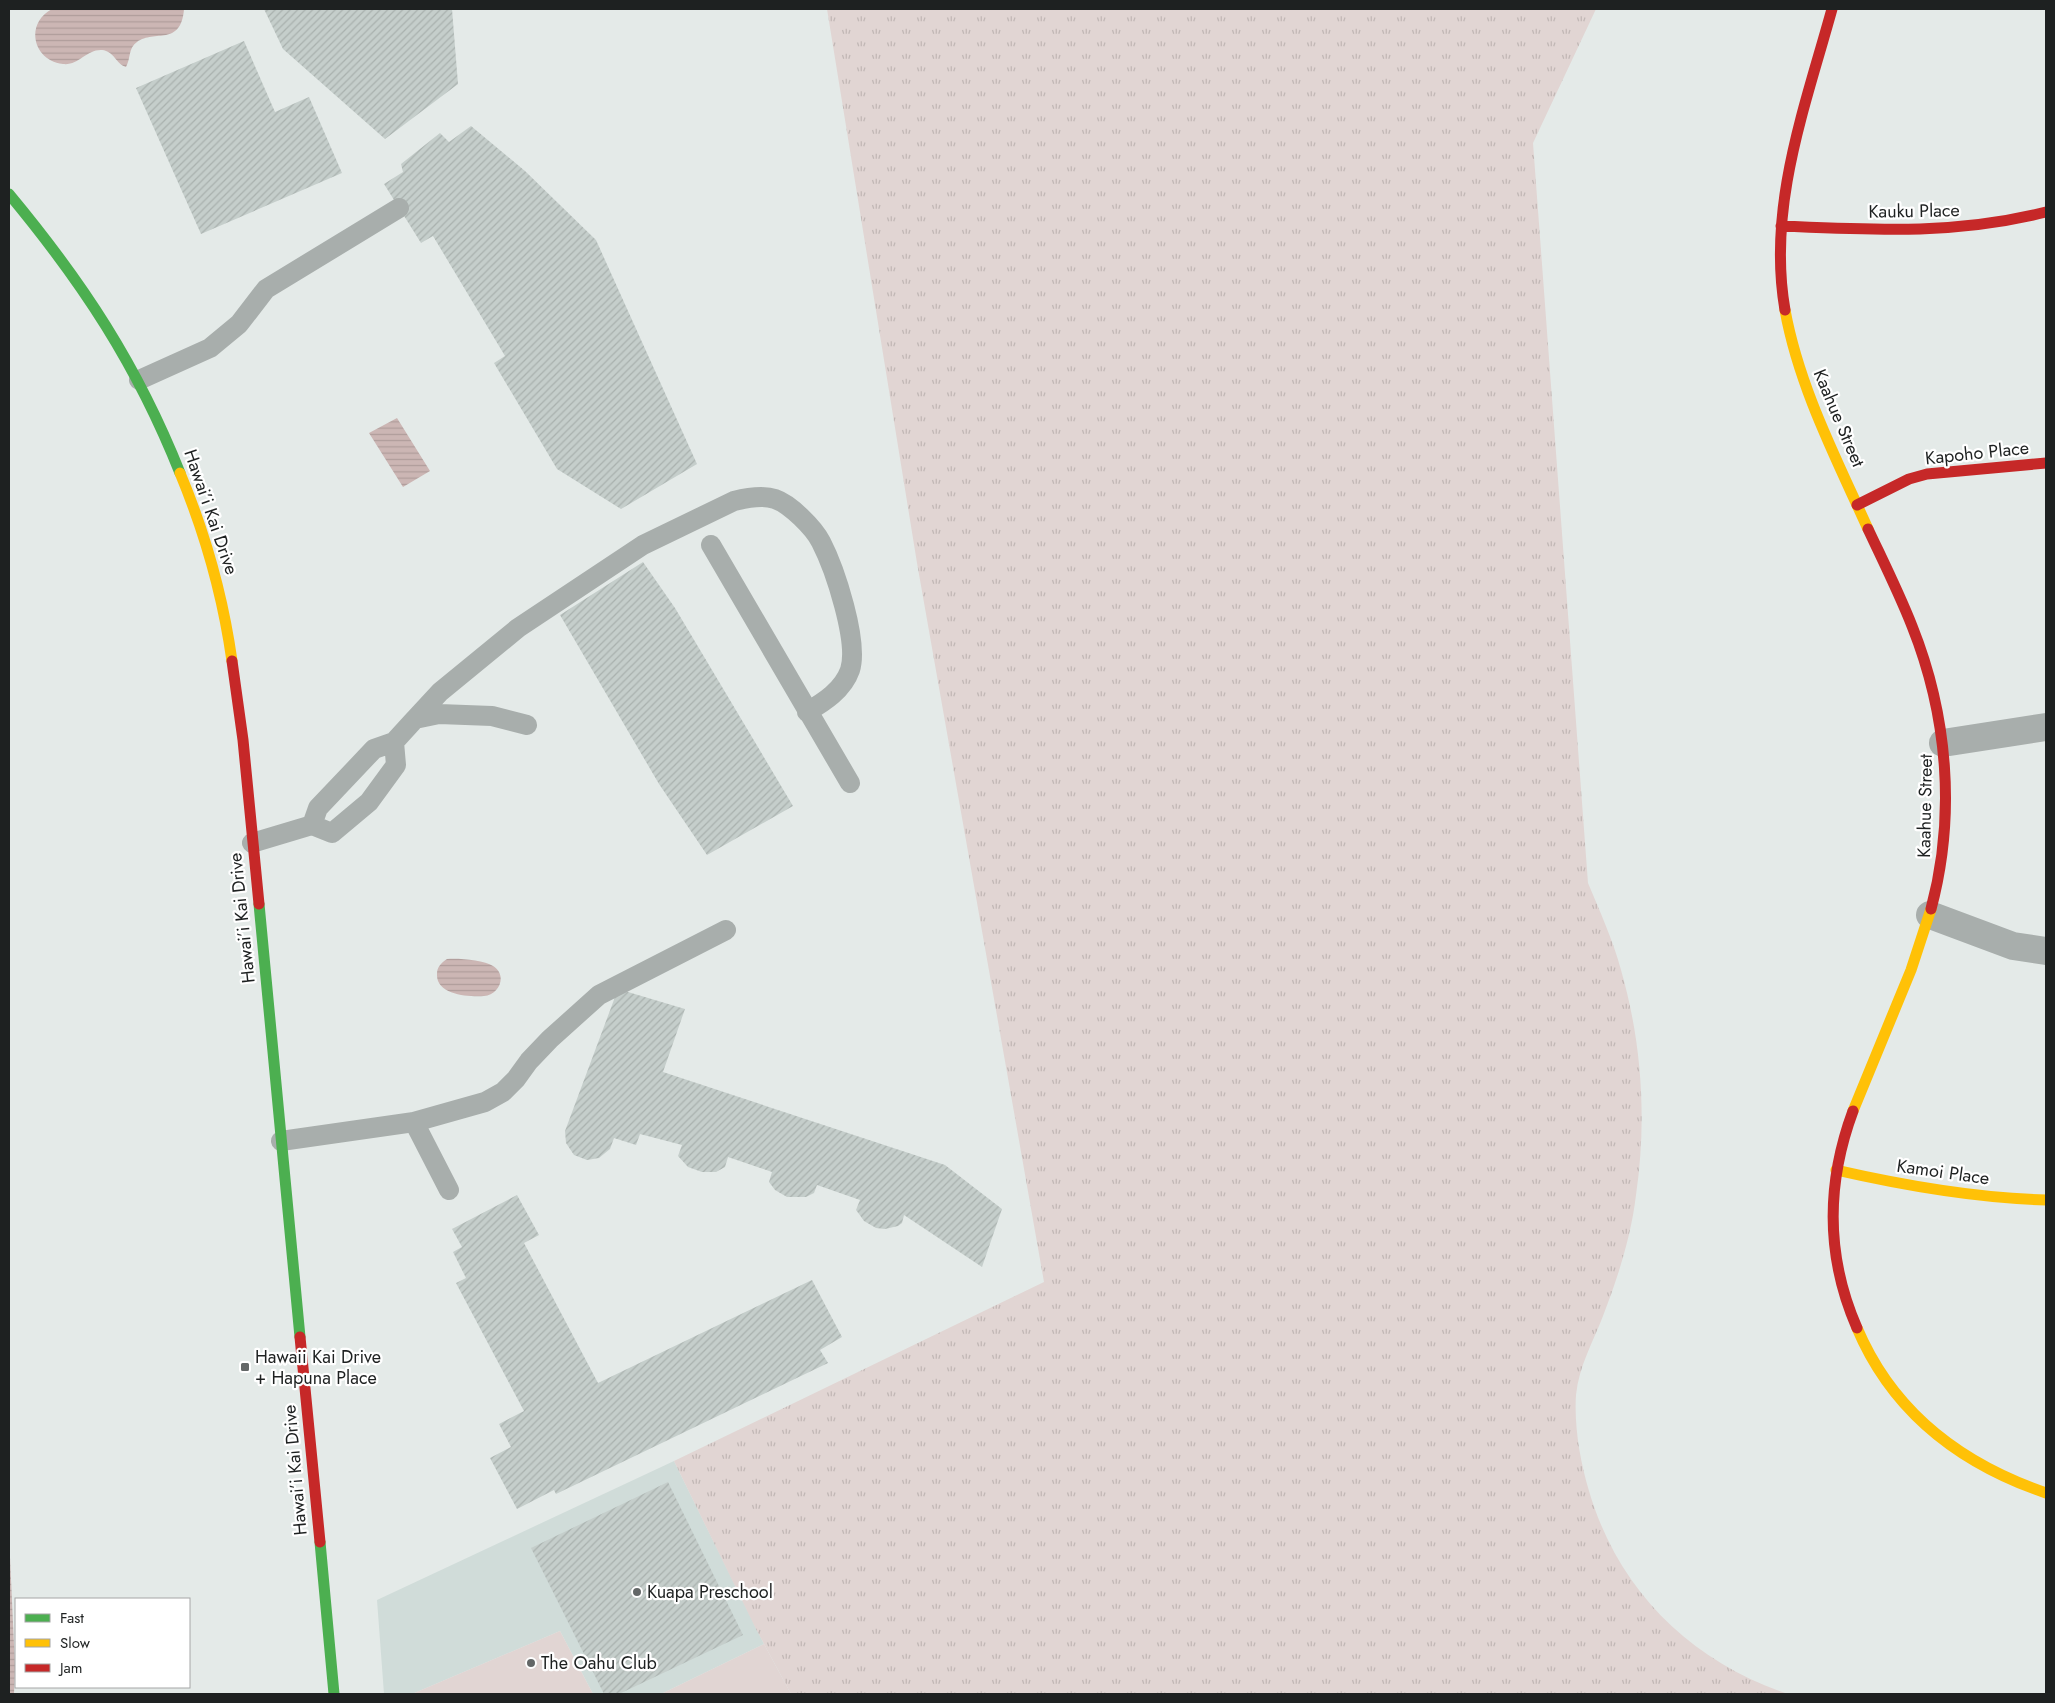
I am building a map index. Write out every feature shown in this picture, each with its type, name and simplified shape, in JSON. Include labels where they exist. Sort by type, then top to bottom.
[{"type":"street","name":"Kaahue Street","points":[[1832,9],[1786,186],[1781,226],[1781,275],[1786,318],[1796,361],[1811,402],[1912,626],[1926,664],[1936,703],[1943,743],[1946,783],[1946,824],[1941,865],[1930,915],[1920,945],[1845,1132],[1836,1170],[1832,1210],[1835,1249],[1842,1287],[1855,1325],[1872,1360],[1894,1392],[1920,1422],[1950,1447],[1983,1468],[2021,1486],[2046,1494]]},
{"type":"street","name":"Hawai’i Kai Drive","points":[[9,194],[41,231],[83,286],[120,345],[153,406],[180,470],[204,535],[222,603],[235,671],[334,1694]]},
{"type":"street","name":"Kauku Place","points":[[1781,226],[1903,232],[1944,231],[2017,220],[2046,212]]},
{"type":"street","name":"Kapoho Place","points":[[1857,505],[1909,479],[1928,474],[2046,463]]},
{"type":"street","points":[[1943,743],[2046,727]]},
{"type":"street","points":[[1930,915],[2013,946],[2046,951]]},
{"type":"street","name":"Kamoi Place","points":[[1836,1170],[1892,1184],[1952,1193],[2046,1200]]},
{"type":"lane","points":[[139,380],[210,348],[239,324],[266,289],[399,208]]},
{"type":"lane","points":[[312,825],[318,808],[374,749],[394,742],[440,692],[518,628],[643,545],[734,501],[747,497],[774,498],[793,509],[821,541],[844,605],[853,654],[850,671],[842,685],[807,712]]},
{"type":"lane","points":[[711,545],[807,712],[850,782]]},
{"type":"lane","points":[[415,719],[439,714],[492,716],[527,725]]},
{"type":"lane","points":[[252,843],[312,825],[332,833],[369,802],[396,765],[394,742]]},
{"type":"lane","points":[[281,1141],[414,1122],[484,1102],[503,1092],[516,1079],[529,1060],[599,995],[726,930]]},
{"type":"lane","points":[[414,1122],[450,1190]]},
{"type":"shaded area","points":[[52,9],[184,9],[182,21],[173,33],[144,38],[134,44],[126,67],[109,53],[102,50],[92,52],[68,64],[53,61],[44,56],[39,49],[35,32],[43,15]]},
{"type":"shaded area","points":[[397,418],[430,471],[403,487],[369,433]]},
{"type":"shaded area","points":[[447,959],[471,960],[489,964],[498,970],[501,979],[500,984],[494,992],[484,996],[462,995],[447,990],[438,981],[437,974],[440,965]]},
{"type":"shaded area","points":[[674,1461],[764,1644],[661,1694],[593,1694],[560,1631],[412,1694],[384,1694],[377,1600]]},
{"type":"shaded area","points":[[9,1535],[15,1667],[14,1694],[9,1694]]},
{"type":"green space","points":[[827,9],[1596,9],[1533,143],[1588,883],[1614,948],[1628,998],[1638,1053],[1642,1110],[1639,1167],[1631,1226],[1614,1287],[1580,1374],[1576,1395],[1577,1431],[1580,1456],[1586,1480],[1602,1527],[1619,1560],[1639,1590],[1663,1617],[1690,1641],[1720,1662],[1753,1680],[1788,1694],[791,1694],[756,1629],[674,1461],[1044,1282],[917,563]]},
{"type":"green space","name":"The Oahu Club","points":[[560,1631],[593,1694],[412,1694]]},
{"type":"green space","name":"The Oahu Club","points":[[764,1644],[791,1694],[661,1694]]},
{"type":"building","points":[[264,9],[452,9],[458,84],[385,139],[283,49]]},
{"type":"building","points":[[244,41],[275,112],[309,97],[342,173],[201,234],[136,88]]},
{"type":"building","points":[[471,126],[525,171],[596,240],[697,464],[621,509],[557,469],[494,363],[505,356],[433,236],[421,243],[384,184],[403,172],[401,164],[440,133],[449,142]]},
{"type":"building","points":[[643,562],[675,608],[793,806],[707,855],[659,784],[560,615]]},
{"type":"building","points":[[618,989],[685,1009],[663,1072],[945,1165],[1002,1209],[982,1267],[904,1215],[902,1223],[898,1226],[885,1229],[876,1228],[864,1221],[856,1210],[860,1200],[817,1185],[814,1193],[806,1197],[787,1197],[775,1190],[769,1182],[772,1172],[728,1157],[725,1167],[716,1172],[702,1172],[688,1167],[678,1156],[682,1145],[640,1134],[636,1145],[614,1138],[610,1149],[599,1158],[587,1160],[574,1155],[566,1143],[565,1131]]},
{"type":"building","points":[[517,1195],[539,1235],[524,1243],[598,1383],[812,1280],[842,1337],[820,1350],[828,1363],[556,1494],[554,1490],[517,1509],[490,1458],[511,1447],[499,1424],[524,1411],[456,1283],[466,1278],[453,1252],[462,1247],[452,1229]]},
{"type":"building","name":"Kuapa Preschool","points":[[668,1482],[743,1635],[619,1694],[604,1694],[531,1548]]},
{"type":"traffic: fast","points":[[9,194],[61,260],[106,326],[146,396],[180,473]]},
{"type":"traffic: fast","points":[[259,904],[300,1337]]},
{"type":"traffic: fast","points":[[320,1542],[334,1694]]},
{"type":"traffic: slow","points":[[1785,310],[1791,339],[1809,394],[1831,449],[1868,529]]},
{"type":"traffic: slow","points":[[180,473],[212,566],[224,613],[232,661]]},
{"type":"traffic: slow","points":[[1853,1111],[1911,970],[1931,909]]},
{"type":"traffic: slow","points":[[1836,1170],[1941,1190],[1993,1197],[2046,1200]]},
{"type":"traffic: slow","points":[[1857,1328],[1872,1358],[1890,1386],[1910,1410],[1933,1432],[1986,1467],[2046,1493]]},
{"type":"traffic: jam","points":[[1785,310],[1781,272],[1781,233],[1785,195],[1801,120],[1832,9]]},
{"type":"traffic: jam","points":[[1781,226],[1848,229],[1946,228],[2012,219],[2046,212]]},
{"type":"traffic: jam","points":[[1857,505],[1909,479],[1927,474],[2046,463]]},
{"type":"traffic: jam","points":[[1868,529],[1912,626],[1934,695],[1940,731],[1944,766],[1944,838],[1939,874],[1931,909]]},
{"type":"traffic: jam","points":[[232,661],[243,740],[259,904]]},
{"type":"traffic: jam","points":[[1853,1111],[1844,1138],[1838,1166],[1833,1220],[1840,1274],[1857,1328]]},
{"type":"traffic: jam","points":[[300,1337],[320,1542]]},
{"type":"place","name":"Hawaii Kai Drive + Hapuna Place","points":[[245,1367]]},
{"type":"place","name":"Kuapa Preschool","points":[[637,1592]]},
{"type":"place","name":"The Oahu Club","points":[[531,1663]]}]
